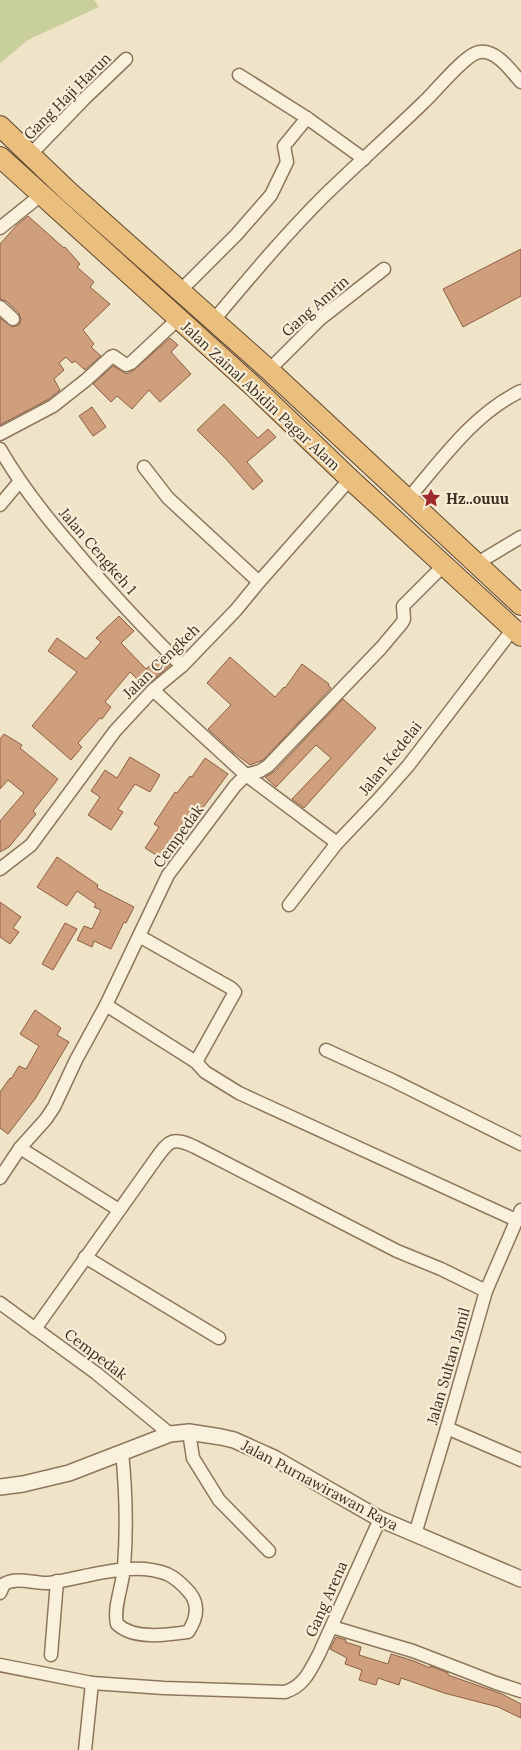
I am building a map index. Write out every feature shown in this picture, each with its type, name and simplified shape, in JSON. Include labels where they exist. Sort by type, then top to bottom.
[{"type":"highway","name":"Jalan Zainal Abidin Pagar Alam","points":[[0,126],[269,370],[521,605]]},
{"type":"highway","name":"Jalan Zainal Abidin Pagar Alam","points":[[0,157],[253,386],[350,479],[517,633]]},
{"type":"highway","points":[[231,367],[248,351]]},
{"type":"highway","points":[[253,386],[269,370]]},
{"type":"street","points":[[213,321],[269,254],[324,197],[426,101],[468,58],[475,53],[492,53],[508,66],[521,82]]},
{"type":"street","name":"Gang Haji Harun","points":[[30,155],[126,59]]},
{"type":"street","points":[[239,74],[364,159]]},
{"type":"street","points":[[180,291],[237,234],[271,195],[287,162],[284,146],[306,118]]},
{"type":"street","points":[[0,228],[41,195]]},
{"type":"street","name":"Gang Amrin","points":[[269,370],[320,319],[384,269]]},
{"type":"street","points":[[0,307],[13,319]]},
{"type":"street","points":[[0,434],[53,406],[111,357],[113,356],[126,365],[131,364],[178,319]]},
{"type":"street","points":[[407,500],[472,425],[502,402],[521,391]]},
{"type":"street","name":"Jalan Cengkeh 1","points":[[0,449],[20,482],[54,526],[102,583],[182,666]]},
{"type":"street","points":[[144,467],[168,498],[259,582]]},
{"type":"street","name":"Jalan Cengkeh","points":[[0,869],[31,846],[115,731],[153,690],[182,666],[236,610],[350,479]]},
{"type":"street","points":[[0,505],[20,482]]},
{"type":"street","points":[[476,564],[521,537]]},
{"type":"street","name":"Cempedak","points":[[0,1178],[20,1148],[46,1119],[54,1106],[106,1005],[168,875],[228,794],[246,775],[260,771],[268,766],[382,648],[404,619],[403,606],[444,565]]},
{"type":"street","name":"Jalan Kedelai","points":[[289,905],[337,843],[378,801],[408,766],[517,633]]},
{"type":"street","points":[[153,690],[246,775],[337,843]]},
{"type":"street","points":[[139,936],[192,965],[235,992],[196,1062]]},
{"type":"street","points":[[106,1005],[196,1062],[206,1072],[239,1092],[519,1215]]},
{"type":"street","points":[[326,1050],[394,1081],[521,1144]]},
{"type":"street","points":[[35,1329],[119,1210],[166,1146],[173,1141],[182,1141],[397,1251],[441,1269],[486,1291]]},
{"type":"street","points":[[20,1148],[119,1210]]},
{"type":"street","name":"Jalan Sultan Jamil","points":[[415,1534],[448,1428],[486,1291],[519,1215]]},
{"type":"street","points":[[85,1257],[219,1338]]},
{"type":"street","name":"Cempedak","points":[[0,1303],[96,1373],[170,1434]]},
{"type":"street","points":[[448,1428],[521,1460]]},
{"type":"street","points":[[189,1432],[193,1458],[219,1500],[269,1551]]},
{"type":"street","name":"Jalan Purnawirawan Raya","points":[[0,1488],[51,1478],[170,1434],[189,1432],[221,1436],[274,1458],[380,1519],[521,1578]]},
{"type":"street","points":[[0,1593],[4,1584],[13,1580],[36,1583],[57,1581],[93,1573],[124,1570],[144,1570],[166,1574],[184,1586],[194,1599],[196,1612],[193,1624],[188,1632],[147,1634],[130,1632],[117,1624],[116,1612],[124,1570],[127,1499],[122,1452]]},
{"type":"street","name":"Gang Arena","points":[[92,1683],[275,1692],[296,1689],[307,1675],[332,1627],[380,1519]]},
{"type":"street","points":[[51,1655],[57,1581]]},
{"type":"street","points":[[332,1627],[413,1651],[496,1683],[521,1690]]},
{"type":"street","points":[[0,1665],[92,1683],[85,1750]]},
{"type":"green space","points":[[0,0],[94,0],[99,7],[28,40],[0,63]]},
{"type":"building","points":[[28,216],[65,247],[80,264],[77,267],[94,282],[90,287],[110,304],[83,330],[94,344],[91,347],[101,356],[85,370],[75,361],[72,363],[66,357],[59,363],[64,370],[54,379],[60,390],[49,399],[0,425],[0,318],[12,327],[19,325],[21,320],[19,313],[6,301],[0,299],[0,244]]},
{"type":"building","points":[[521,249],[521,296],[463,327],[443,289]]},
{"type":"building","points":[[170,338],[178,345],[171,352],[191,374],[160,402],[149,390],[132,409],[117,396],[111,402],[93,384],[113,366],[127,374],[134,370]]},
{"type":"building","points":[[224,404],[258,438],[268,429],[276,437],[247,462],[263,481],[253,490],[197,430]]},
{"type":"building","points":[[92,407],[106,427],[93,436],[79,416]]},
{"type":"building","points":[[119,616],[134,631],[121,643],[146,669],[160,656],[170,665],[145,687],[130,672],[105,702],[111,707],[78,743],[82,747],[71,760],[32,726],[77,672],[48,651],[57,638],[86,659],[101,642],[96,638]]},
{"type":"building","points":[[230,657],[275,697],[285,688],[302,664],[329,684],[331,688],[263,760],[250,765],[208,729],[231,705],[207,683]]},
{"type":"building","points":[[343,699],[376,728],[304,808],[292,799],[331,758],[316,745],[276,787],[265,777],[274,772]]},
{"type":"building","points":[[4,734],[22,745],[20,748],[58,779],[33,811],[36,814],[9,847],[0,852],[0,821],[24,793],[8,780],[0,789],[0,739]]},
{"type":"building","points":[[130,757],[160,775],[150,792],[135,784],[118,809],[123,812],[111,830],[88,815],[100,797],[91,791],[105,770],[117,778]]},
{"type":"building","points":[[205,758],[228,774],[167,862],[145,848],[159,827],[154,824],[175,792],[177,793],[190,776],[192,777]]},
{"type":"building","points":[[57,857],[98,885],[97,888],[134,907],[126,923],[124,922],[111,949],[94,941],[92,947],[77,940],[84,926],[92,929],[101,910],[94,907],[96,904],[77,891],[67,906],[37,887]]},
{"type":"building","points":[[0,902],[21,917],[13,928],[19,932],[10,944],[0,937]]},
{"type":"building","points":[[65,923],[77,929],[53,970],[42,964]]},
{"type":"building","points":[[35,1010],[61,1028],[57,1035],[69,1042],[35,1099],[8,1134],[0,1128],[0,1092],[19,1066],[26,1069],[39,1046],[20,1034]]},
{"type":"building","points":[[336,1637],[361,1647],[359,1655],[388,1664],[391,1654],[430,1668],[430,1666],[448,1673],[448,1675],[502,1694],[521,1704],[521,1718],[498,1707],[444,1693],[401,1678],[399,1685],[378,1678],[376,1685],[359,1680],[362,1670],[345,1664],[347,1658],[330,1649]]},
{"type":"place","name":"Hz..ouuu","points":[[431,498]]}]
